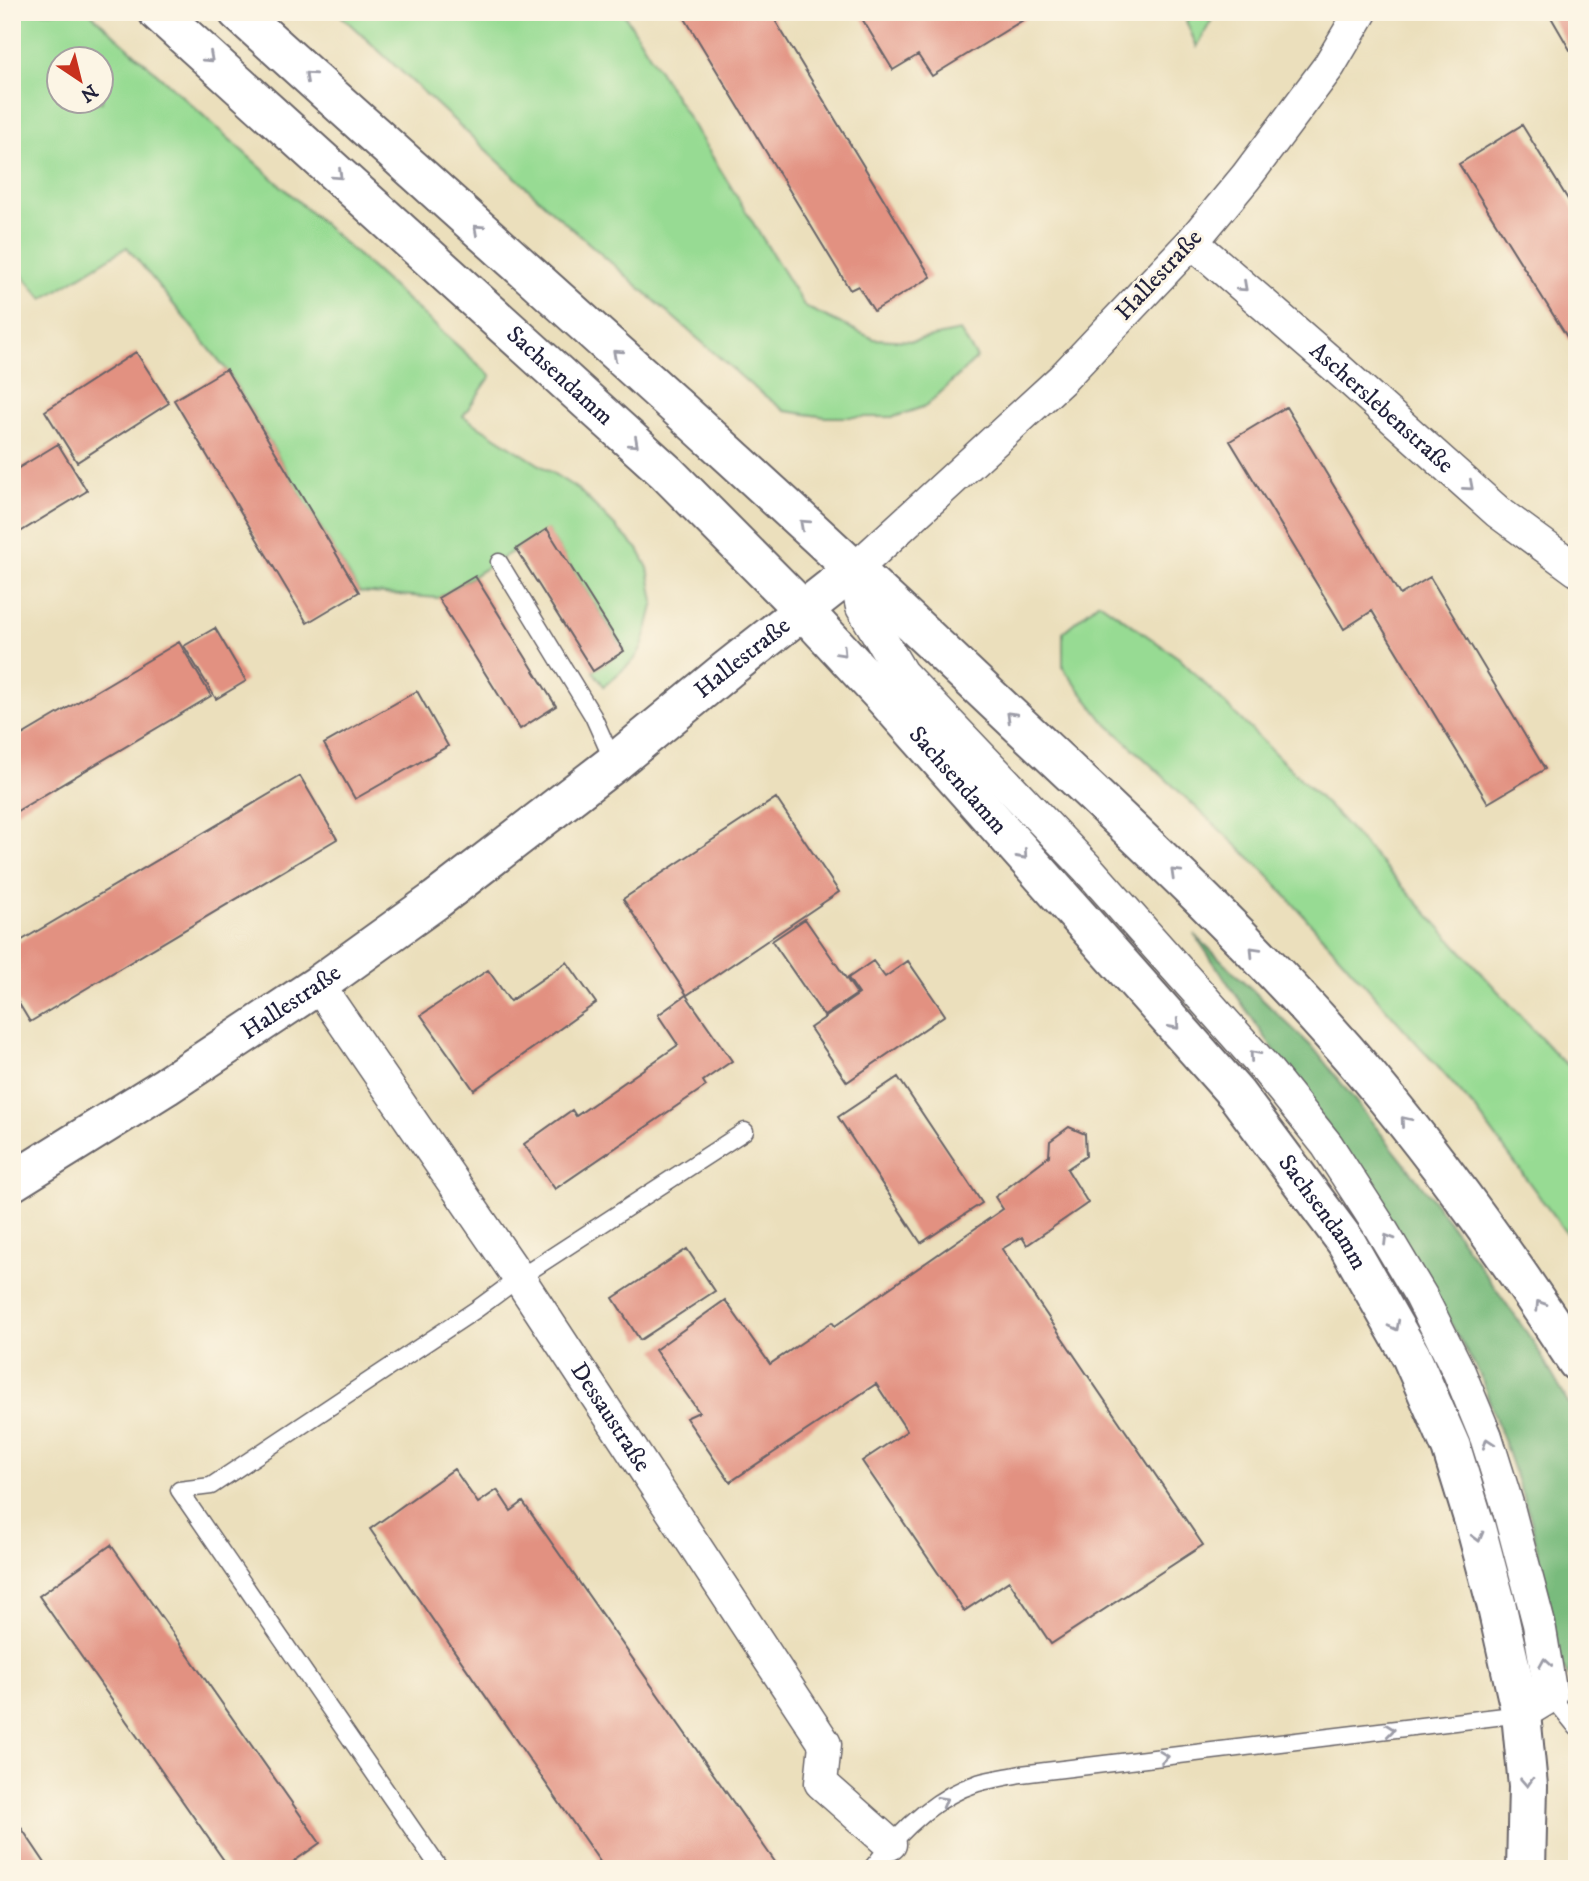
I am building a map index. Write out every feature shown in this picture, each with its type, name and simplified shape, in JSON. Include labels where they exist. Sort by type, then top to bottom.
[{"type":"street","name":"Sachsendamm","points":[[158,12],[667,473],[804,611],[881,694],[1236,1094],[1346,1242],[1380,1297],[1411,1356],[1451,1447],[1496,1602],[1536,1705]]},
{"type":"street","points":[[238,12],[854,570],[1225,920],[1364,1072],[1422,1141],[1490,1233],[1577,1362]]},
{"type":"street","name":"Hallestraße","points":[[12,1182],[166,1086],[318,985],[436,900],[614,763],[854,570],[1062,379],[1192,242],[1246,177],[1329,66],[1361,12]]},
{"type":"street","name":"Ascherslebenstraße","points":[[1192,242],[1336,366],[1498,512],[1577,570]]},
{"type":"street","name":"Sachsendamm","points":[[854,570],[862,607],[901,673],[1088,869],[1266,1069],[1327,1145],[1421,1296],[1459,1372],[1486,1437],[1539,1624],[1536,1705],[1528,1786],[1526,1869]]},
{"type":"street","name":"Dessaustraße","points":[[318,985],[519,1278],[825,1744],[821,1783],[890,1844]]},
{"type":"lane","points":[[499,562],[593,716],[614,763]]},
{"type":"lane","points":[[440,1869],[179,1490],[211,1486],[477,1309],[519,1278],[745,1131]]},
{"type":"lane","points":[[871,1869],[890,1844],[936,1803],[977,1783],[1021,1774],[1536,1705],[1577,1728]]},
{"type":"green space","points":[[12,12],[89,12],[491,376],[463,416],[579,490],[638,549],[648,568],[654,602],[642,647],[634,660],[604,686],[593,671],[624,650],[547,530],[438,598],[359,592],[226,369],[127,247],[43,299],[12,263]]},
{"type":"green space","points":[[337,12],[623,12],[805,307],[874,339],[913,341],[960,331],[977,358],[926,406],[894,417],[826,417],[785,411],[752,386],[552,211]]},
{"type":"green space","points":[[1197,12],[1216,12],[1197,47],[1186,21]]},
{"type":"green space","points":[[1099,602],[1179,658],[1340,818],[1558,1057],[1577,1072],[1577,1248],[1476,1110],[1266,873],[1103,720],[1063,668],[1063,632]]},
{"type":"green space","points":[[1194,934],[1315,1050],[1431,1197],[1534,1343],[1577,1418],[1577,1692],[1562,1665],[1531,1520],[1481,1377],[1394,1224]]},
{"type":"building","points":[[681,12],[770,12],[931,277],[874,311],[858,286],[850,290]]},
{"type":"building","points":[[858,12],[1036,12],[932,76],[918,55],[893,70]]},
{"type":"building","points":[[1548,12],[1577,12],[1577,46],[1570,50]]},
{"type":"building","points":[[1522,125],[1577,214],[1577,335],[1569,340],[1459,164]]},
{"type":"building","points":[[136,352],[169,403],[77,462],[45,411]]},
{"type":"building","points":[[226,369],[359,592],[307,623],[174,400]]},
{"type":"building","points":[[1286,407],[1400,595],[1430,577],[1545,769],[1488,803],[1372,611],[1344,629],[1230,441]]},
{"type":"building","points":[[58,444],[87,491],[12,537],[12,472]]},
{"type":"building","points":[[547,529],[624,651],[593,671],[516,549]]},
{"type":"building","points":[[475,576],[556,706],[520,729],[438,598]]},
{"type":"building","points":[[215,628],[246,681],[216,699],[184,646]]},
{"type":"building","points":[[179,642],[211,696],[12,814],[12,741]]},
{"type":"building","points":[[417,691],[448,746],[355,799],[324,744]]},
{"type":"building","points":[[300,776],[337,839],[30,1022],[12,992],[12,946]]},
{"type":"building","points":[[776,798],[839,892],[687,995],[623,899]]},
{"type":"building","points":[[805,919],[857,994],[824,1016],[772,941]]},
{"type":"building","points":[[873,961],[885,977],[908,961],[945,1015],[847,1082],[810,1028],[859,994],[848,978]]},
{"type":"building","points":[[567,962],[596,1003],[474,1090],[421,1015],[488,970],[510,1001]]},
{"type":"building","points":[[686,995],[732,1061],[703,1081],[706,1086],[555,1189],[524,1144],[572,1110],[576,1116],[678,1045],[658,1015]]},
{"type":"building","points":[[898,1077],[982,1203],[921,1243],[838,1117]]},
{"type":"building","points":[[1069,1127],[1085,1134],[1086,1156],[1067,1169],[1088,1203],[1027,1245],[1022,1237],[1002,1249],[1203,1545],[1051,1644],[1009,1581],[964,1611],[862,1461],[907,1431],[876,1384],[730,1482],[686,1418],[699,1412],[655,1350],[725,1300],[770,1364],[832,1322],[835,1326],[1003,1209],[995,1197],[1049,1156],[1050,1141]]},
{"type":"building","points":[[687,1249],[715,1291],[640,1340],[613,1298]]},
{"type":"building","points":[[454,1469],[478,1503],[497,1490],[511,1511],[523,1502],[780,1869],[605,1869],[370,1529]]},
{"type":"building","points":[[111,1545],[320,1843],[283,1869],[230,1869],[39,1596]]},
{"type":"building","points":[[12,1814],[49,1869],[12,1869]]}]
